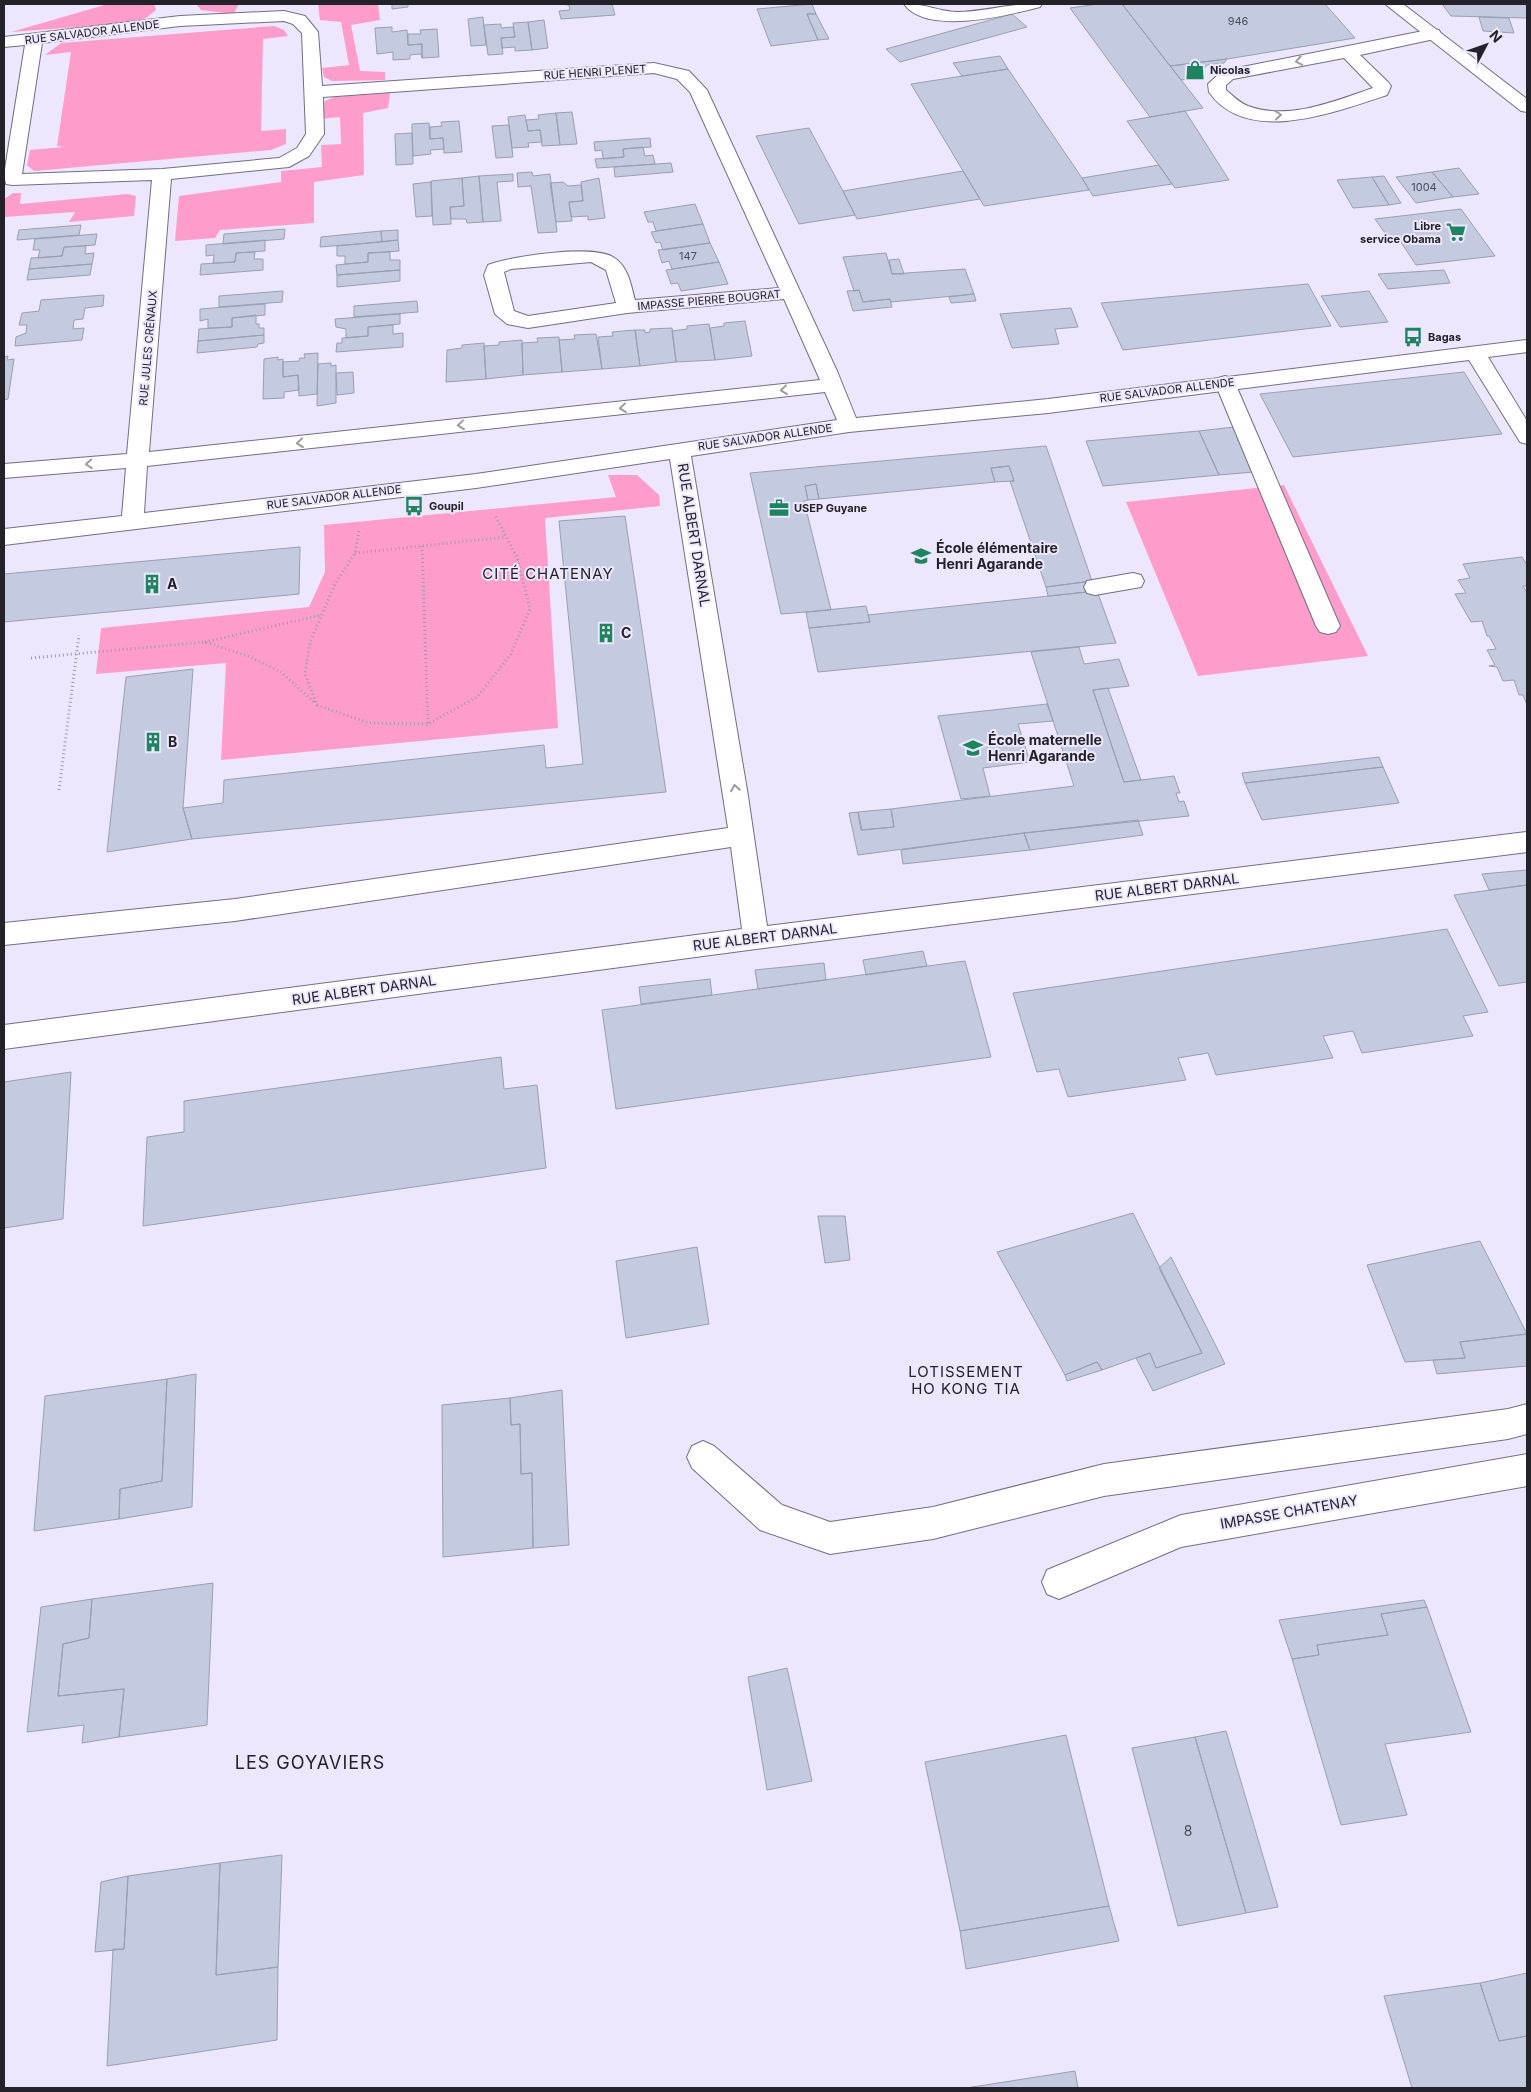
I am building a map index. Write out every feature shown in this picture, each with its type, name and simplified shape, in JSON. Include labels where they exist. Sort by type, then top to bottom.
[{"type":"street","points":[[912,4],[937,15],[955,17],[972,16],[1034,4]]},
{"type":"street","points":[[1393,4],[1527,107]]},
{"type":"street","points":[[34,38],[8,183],[269,166],[295,157],[303,152],[315,134],[310,32],[298,20],[272,16],[179,13]]},
{"type":"street","name":"RUE SALVADOR ALLENDE","points":[[4,42],[179,13]]},
{"type":"street","points":[[1347,51],[1382,86],[1381,91],[1317,112],[1265,116],[1242,110],[1218,92],[1217,84],[1228,75],[1347,51],[1370,49],[1432,34]]},
{"type":"street","name":"RUE HENRI PLENET","points":[[314,92],[654,68],[683,75],[698,90],[833,385],[849,425]]},
{"type":"street","name":"RUE JULES CRÉNAUX","points":[[132,521],[162,174]]},
{"type":"street","name":"IMPASSE PIERRE BOUGRAT","points":[[626,307],[614,264],[604,257],[591,256],[508,264],[495,270],[494,275],[505,314],[514,320],[528,322],[626,307],[790,293]]},
{"type":"street","name":"RUE SALVADOR ALLENDE","points":[[4,537],[476,481],[679,449],[849,425],[1048,406],[1474,351],[1527,346]]},
{"type":"street","points":[[1474,351],[1527,437]]},
{"type":"street","points":[[1225,383],[1328,626]]},
{"type":"street","points":[[4,471],[138,460],[833,385]]},
{"type":"street","name":"RUE ALBERT DARNAL","points":[[679,449],[736,796],[740,836],[756,938]]},
{"type":"street","points":[[1095,587],[1133,581]]},
{"type":"street","points":[[4,934],[235,910],[740,836]]},
{"type":"street","name":"RUE ALBERT DARNAL","points":[[4,1037],[756,938],[1527,842]]},
{"type":"street","points":[[703,1456],[772,1518],[830,1538],[932,1523],[1104,1480],[1508,1424],[1527,1419]]},
{"type":"street","name":"IMPASSE CHATENAY","points":[[1059,1582],[1181,1531],[1527,1470]]},
{"type":"path","points":[[205,642],[248,656],[282,672],[317,705],[368,723],[428,724],[477,697],[511,654],[530,609],[517,557],[476,481]]},
{"type":"path","points":[[317,705],[305,674],[310,642],[336,584],[355,553],[366,494]]},
{"type":"path","points":[[355,553],[506,538]]},
{"type":"path","points":[[422,546],[428,724]]},
{"type":"path","points":[[31,658],[205,642],[321,615]]},
{"type":"path","points":[[58,790],[79,635]]},
{"type":"shaded area","points":[[108,4],[154,4],[156,10],[146,18],[130,23],[11,32]]},
{"type":"shaded area","points":[[196,4],[249,4],[238,5],[234,14],[201,10]]},
{"type":"shaded area","points":[[318,4],[378,4],[380,20],[351,25],[360,71],[385,72],[385,80],[332,81],[324,77],[322,68],[349,65],[341,22],[320,20]]},
{"type":"shaded area","points":[[274,26],[284,30],[288,36],[263,39],[261,131],[286,129],[286,144],[271,150],[34,171],[27,165],[30,150],[64,147],[57,146],[71,52],[45,55],[61,43]]},
{"type":"shaded area","points":[[390,93],[388,108],[363,113],[364,175],[314,182],[314,223],[220,230],[215,238],[175,241],[179,196],[281,182],[281,171],[322,167],[321,145],[341,144],[340,117],[320,119],[325,101],[334,97]]},
{"type":"shaded area","points":[[13,193],[21,193],[20,204],[128,194],[136,196],[134,216],[69,222],[75,212],[4,217],[4,199]]},
{"type":"shaded area","points":[[608,475],[637,475],[659,495],[660,506],[545,518],[558,728],[221,760],[226,663],[96,674],[101,628],[309,607],[325,572],[324,525],[616,497]]},
{"type":"shaded area","points":[[1284,485],[1368,656],[1198,676],[1126,502]]},
{"type":"building","points":[[392,4],[408,4],[408,7],[392,9]]},
{"type":"building","points":[[559,4],[612,4],[615,15],[561,19],[559,11],[570,10],[569,5]]},
{"type":"building","points":[[812,4],[816,14],[807,14],[818,40],[771,46],[757,9]]},
{"type":"building","points":[[1098,4],[1122,4],[1203,108],[1150,117],[1070,8]]},
{"type":"building","points":[[1122,4],[1325,4],[1355,38],[1227,59],[1170,66]]},
{"type":"building","points":[[1442,4],[1527,4],[1527,18],[1451,16]]},
{"type":"building","points":[[807,14],[816,14],[829,39],[818,40]]},
{"type":"building","points":[[1012,14],[1027,27],[900,62],[886,49]]},
{"type":"building","points":[[483,17],[486,45],[471,46],[468,19]]},
{"type":"building","points":[[1479,17],[1509,18],[1514,33],[1483,31]]},
{"type":"building","points":[[544,20],[548,48],[532,50],[528,22]]},
{"type":"building","points":[[528,22],[532,50],[515,51],[515,47],[502,48],[501,38],[515,37],[513,23]]},
{"type":"building","points":[[501,24],[501,28],[513,27],[515,37],[501,38],[503,54],[488,55],[484,25]]},
{"type":"building","points":[[392,27],[392,32],[407,30],[408,45],[422,44],[422,58],[421,54],[410,55],[410,59],[393,60],[393,52],[377,54],[375,28]]},
{"type":"building","points":[[437,29],[439,57],[422,58],[422,44],[408,45],[408,34],[421,34],[420,30]]},
{"type":"building","points":[[1000,56],[1008,69],[962,76],[953,63]]},
{"type":"building","points":[[1227,59],[1224,63],[1207,65],[1196,78],[1181,80],[1170,66]]},
{"type":"building","points":[[1008,69],[1089,190],[984,206],[911,84]]},
{"type":"building","points":[[1185,111],[1229,180],[1175,188],[1127,121]]},
{"type":"building","points":[[572,112],[577,144],[560,145],[556,113]]},
{"type":"building","points":[[556,113],[560,145],[542,146],[540,130],[528,131],[526,120],[539,119],[538,115]]},
{"type":"building","points":[[525,115],[528,131],[540,130],[542,142],[528,143],[529,147],[512,148],[508,117]]},
{"type":"building","points":[[459,121],[462,152],[444,153],[443,138],[430,139],[430,127],[442,126],[441,122]]},
{"type":"building","points":[[429,123],[430,139],[443,138],[444,149],[430,150],[431,154],[413,156],[412,124]]},
{"type":"building","points":[[509,125],[513,157],[496,158],[492,126]]},
{"type":"building","points":[[809,128],[855,215],[799,224],[756,136]]},
{"type":"building","points":[[412,133],[413,164],[396,165],[395,134]]},
{"type":"building","points":[[650,138],[651,147],[623,149],[624,157],[603,159],[602,150],[595,151],[594,142]]},
{"type":"building","points":[[643,147],[645,156],[653,155],[655,164],[597,168],[595,159],[624,157],[623,149]]},
{"type":"building","points":[[671,163],[673,172],[615,177],[614,167]]},
{"type":"building","points":[[1159,165],[1172,184],[1093,196],[1082,178]]},
{"type":"building","points":[[1459,168],[1479,194],[1453,197],[1432,172]]},
{"type":"building","points":[[963,171],[980,199],[857,219],[843,191]]},
{"type":"building","points":[[532,172],[533,176],[550,174],[557,232],[538,233],[531,186],[518,187],[517,173]]},
{"type":"building","points":[[1432,172],[1453,197],[1416,203],[1396,177]]},
{"type":"building","points":[[513,174],[513,181],[497,182],[501,221],[483,222],[479,176]]},
{"type":"building","points":[[479,176],[483,222],[467,223],[466,219],[451,219],[450,207],[464,206],[462,178]]},
{"type":"building","points":[[1384,176],[1401,203],[1389,205],[1372,177]]},
{"type":"building","points":[[1372,177],[1389,205],[1353,208],[1337,180]]},
{"type":"building","points":[[462,178],[464,206],[450,207],[451,224],[433,225],[431,181]]},
{"type":"building","points":[[599,178],[605,218],[588,220],[588,216],[571,217],[569,202],[583,201],[581,182]]},
{"type":"building","points":[[431,182],[432,216],[416,217],[413,184]]},
{"type":"building","points":[[563,182],[568,186],[581,185],[583,201],[569,202],[572,221],[556,222],[550,183]]},
{"type":"building","points":[[695,204],[703,224],[656,231],[653,222],[648,222],[644,212]]},
{"type":"building","points":[[1461,209],[1495,256],[1416,265],[1399,239],[1390,240],[1375,219]]},
{"type":"building","points":[[703,224],[710,243],[663,250],[660,242],[656,243],[651,232]]},
{"type":"building","points":[[81,225],[79,235],[17,240],[19,230]]},
{"type":"building","points":[[285,229],[284,239],[223,244],[224,234]]},
{"type":"building","points":[[398,230],[398,240],[382,242],[381,231]]},
{"type":"building","points":[[381,231],[382,242],[320,247],[321,237]]},
{"type":"building","points":[[97,234],[95,245],[64,247],[62,256],[38,258],[40,250],[33,250],[35,239]]},
{"type":"building","points":[[265,240],[265,251],[236,253],[235,262],[213,263],[214,255],[206,256],[206,245]]},
{"type":"building","points":[[398,240],[399,251],[368,253],[368,262],[345,264],[345,256],[337,256],[337,246]]},
{"type":"building","points":[[710,243],[719,262],[672,269],[669,261],[662,263],[658,250]]},
{"type":"building","points":[[86,246],[85,254],[94,253],[92,264],[29,269],[31,258],[62,256],[64,247]]},
{"type":"building","points":[[255,252],[254,259],[263,259],[263,270],[200,275],[201,264],[235,262],[236,253]]},
{"type":"building","points":[[390,252],[390,260],[400,260],[400,270],[337,275],[336,265],[368,262],[368,253]]},
{"type":"building","points":[[886,253],[892,274],[965,269],[974,294],[891,302],[890,299],[863,302],[859,290],[854,291],[843,257]]},
{"type":"building","points":[[899,259],[904,274],[892,274],[889,260]]},
{"type":"building","points":[[719,262],[728,284],[681,291],[678,283],[671,284],[666,270]]},
{"type":"building","points":[[92,264],[90,275],[27,280],[29,269]]},
{"type":"building","points":[[400,270],[400,281],[337,287],[337,275]]},
{"type":"building","points":[[1444,270],[1450,283],[1388,289],[1378,274]]},
{"type":"building","points":[[1308,284],[1331,326],[1123,350],[1101,303]]},
{"type":"building","points":[[859,290],[863,302],[890,299],[892,307],[853,311],[847,291]]},
{"type":"building","points":[[283,291],[282,302],[219,307],[219,296]]},
{"type":"building","points":[[1369,291],[1388,322],[1340,327],[1321,296]]},
{"type":"building","points":[[974,294],[976,301],[951,303],[949,297]]},
{"type":"building","points":[[104,295],[103,306],[85,308],[83,319],[74,320],[73,329],[84,328],[82,340],[15,346],[16,337],[26,333],[27,325],[19,325],[22,313],[39,311],[41,300]]},
{"type":"building","points":[[417,301],[418,312],[354,317],[354,306]]},
{"type":"building","points":[[265,304],[265,315],[232,318],[232,327],[208,328],[208,319],[200,321],[200,309]]},
{"type":"building","points":[[1071,308],[1078,327],[1055,329],[1059,344],[1012,348],[1000,314]]},
{"type":"building","points":[[400,314],[400,324],[368,327],[368,336],[346,338],[346,329],[336,327],[335,319]]},
{"type":"building","points":[[256,315],[256,324],[259,324],[259,328],[264,328],[264,335],[198,341],[199,329],[232,327],[232,318]]},
{"type":"building","points":[[745,321],[752,356],[715,360],[710,328],[724,326],[724,323]]},
{"type":"building","points":[[709,324],[715,360],[676,362],[672,331],[687,329],[687,326]]},
{"type":"building","points":[[393,325],[393,334],[403,333],[403,347],[336,352],[337,343],[342,343],[342,338],[368,336],[368,327]]},
{"type":"building","points":[[672,328],[676,362],[640,366],[635,330],[645,330],[645,333],[650,332],[650,329]]},
{"type":"building","points":[[635,330],[640,366],[602,369],[598,337],[613,336],[612,332]]},
{"type":"building","points":[[596,334],[602,369],[562,372],[559,340],[575,339],[574,335]]},
{"type":"building","points":[[264,335],[264,343],[258,344],[257,347],[197,353],[198,341]]},
{"type":"building","points":[[559,337],[562,372],[523,375],[522,343],[538,342],[537,338]]},
{"type":"building","points":[[522,340],[523,375],[486,379],[484,346],[499,345],[499,342]]},
{"type":"building","points":[[484,343],[486,379],[446,382],[447,350],[462,348],[462,345]]},
{"type":"building","points":[[318,353],[317,394],[299,396],[298,375],[283,377],[283,362],[299,361],[300,358],[305,358],[304,354]]},
{"type":"building","points":[[8,356],[7,360],[14,359],[8,399],[4,400],[4,357]]},
{"type":"building","points":[[278,357],[278,360],[283,359],[283,377],[298,375],[299,390],[284,392],[284,398],[263,399],[264,359]]},
{"type":"building","points":[[331,363],[331,366],[336,365],[336,403],[317,406],[318,364]]},
{"type":"building","points":[[353,372],[354,393],[337,395],[336,373]]},
{"type":"building","points":[[1464,372],[1502,434],[1293,457],[1260,394]]},
{"type":"building","points":[[1234,427],[1254,472],[1219,475],[1199,431]]},
{"type":"building","points":[[1199,431],[1219,475],[1103,486],[1086,441]]},
{"type":"building","points":[[1046,446],[1092,581],[1046,587],[1010,481],[1014,481],[1009,466],[991,468],[995,482],[819,499],[816,484],[805,486],[808,500],[804,501],[831,610],[781,614],[750,473]]},
{"type":"building","points":[[1009,466],[1014,481],[995,482],[991,468]]},
{"type":"building","points":[[816,484],[819,499],[808,500],[805,486]]},
{"type":"building","name":"C","points":[[625,516],[666,792],[192,839],[183,808],[223,803],[224,780],[544,745],[546,768],[583,764],[559,521]]},
{"type":"building","name":"A","points":[[300,547],[299,594],[4,622],[4,574]]},
{"type":"building","points":[[1522,557],[1527,565],[1527,586],[1523,586],[1527,593],[1527,705],[1523,695],[1519,695],[1514,680],[1503,681],[1497,667],[1489,666],[1495,665],[1487,650],[1496,649],[1489,636],[1487,636],[1482,621],[1471,622],[1455,594],[1466,593],[1458,580],[1470,578],[1463,564]]},
{"type":"building","points":[[1092,581],[1097,591],[1048,596],[1046,587]]},
{"type":"building","points":[[1097,591],[1116,643],[818,672],[809,628],[870,622],[868,615]]},
{"type":"building","points":[[866,606],[870,622],[809,628],[806,612]]},
{"type":"building","points":[[1079,647],[1084,664],[1119,659],[1129,686],[1093,690],[1124,782],[1174,776],[1180,793],[1176,793],[1179,802],[1184,801],[1189,816],[1024,833],[858,855],[849,813],[858,812],[861,830],[894,827],[891,809],[1074,786],[1031,652]]},
{"type":"building","name":"B","points":[[193,669],[183,808],[192,839],[107,852],[126,677]]},
{"type":"building","points":[[1108,688],[1141,780],[1124,782],[1093,690]]},
{"type":"building","points":[[1047,704],[1053,721],[1018,724],[1030,762],[983,768],[990,796],[961,799],[938,716]]},
{"type":"building","points":[[1379,757],[1383,767],[1245,783],[1242,773]]},
{"type":"building","points":[[1383,767],[1399,803],[1262,820],[1245,783]]},
{"type":"building","points":[[891,809],[894,827],[862,830],[858,812]]},
{"type":"building","points":[[1138,820],[1143,835],[1030,850],[1024,833]]},
{"type":"building","points":[[1024,833],[1030,850],[903,864],[901,850]]},
{"type":"building","points":[[1527,870],[1527,885],[1489,890],[1482,874]]},
{"type":"building","points":[[1527,885],[1527,982],[1499,986],[1454,895]]},
{"type":"building","points":[[1447,929],[1488,1012],[1463,1016],[1473,1036],[1362,1053],[1353,1031],[1323,1036],[1333,1058],[1216,1075],[1208,1053],[1178,1058],[1186,1080],[1068,1097],[1059,1069],[1037,1072],[1013,993]]},
{"type":"building","points":[[923,951],[927,966],[866,975],[863,960]]},
{"type":"building","points":[[965,961],[991,1057],[616,1109],[602,1010]]},
{"type":"building","points":[[824,963],[826,980],[758,989],[755,970]]},
{"type":"building","points":[[710,979],[712,995],[641,1004],[639,987]]},
{"type":"building","points":[[501,1057],[504,1089],[537,1085],[546,1168],[143,1226],[147,1137],[184,1132],[184,1101]]},
{"type":"building","points":[[71,1072],[63,1219],[4,1228],[4,1082]]},
{"type":"building","points":[[1133,1213],[1202,1353],[1156,1368],[1150,1353],[1102,1370],[1097,1362],[1065,1375],[997,1252]]},
{"type":"building","points":[[818,1216],[845,1216],[850,1260],[825,1263]]},
{"type":"building","points":[[1480,1241],[1527,1334],[1460,1342],[1465,1358],[1405,1362],[1367,1265]]},
{"type":"building","points":[[697,1247],[709,1324],[626,1338],[616,1261]]},
{"type":"building","points":[[1171,1257],[1225,1364],[1153,1391],[1136,1358],[1150,1353],[1156,1368],[1202,1353],[1159,1268]]},
{"type":"building","points":[[1527,1334],[1527,1366],[1437,1374],[1433,1360],[1465,1358],[1460,1342]]},
{"type":"building","points":[[1097,1362],[1102,1370],[1067,1381],[1065,1375]]},
{"type":"building","points":[[196,1374],[192,1507],[119,1519],[120,1489],[162,1481],[167,1379]]},
{"type":"building","points":[[167,1379],[162,1481],[120,1489],[119,1519],[34,1531],[45,1396]]},
{"type":"building","points":[[562,1390],[569,1545],[533,1548],[532,1473],[521,1474],[520,1424],[511,1425],[510,1398]]},
{"type":"building","points":[[510,1398],[511,1425],[520,1424],[521,1474],[532,1473],[533,1548],[443,1557],[442,1405]]},
{"type":"building","points":[[213,1583],[207,1725],[119,1737],[124,1689],[58,1696],[63,1644],[89,1638],[92,1599]]},
{"type":"building","points":[[92,1599],[89,1638],[63,1644],[58,1696],[124,1689],[119,1737],[82,1743],[84,1725],[27,1732],[41,1607]]},
{"type":"building","points":[[1424,1600],[1427,1607],[1381,1614],[1388,1635],[1317,1645],[1319,1655],[1292,1659],[1279,1620]]},
{"type":"building","points":[[1427,1607],[1471,1732],[1385,1744],[1407,1815],[1341,1825],[1292,1659],[1319,1655],[1317,1645],[1388,1635],[1381,1614]]},
{"type":"building","points":[[787,1668],[812,1781],[767,1790],[748,1677]]},
{"type":"building","points":[[1226,1731],[1278,1907],[1246,1913],[1195,1737]]},
{"type":"building","points":[[1066,1735],[1109,1906],[960,1931],[925,1762]]},
{"type":"building","points":[[1195,1737],[1246,1913],[1178,1926],[1132,1748]]},
{"type":"building","points":[[282,1855],[278,1967],[216,1975],[220,1863]]},
{"type":"building","points":[[220,1863],[216,1975],[278,1967],[277,2040],[107,2066],[113,1949],[124,1949],[128,1876]]},
{"type":"building","points":[[128,1876],[124,1949],[95,1952],[101,1882]]},
{"type":"building","points":[[1109,1906],[1119,1941],[966,1969],[960,1931]]},
{"type":"building","points":[[1527,1973],[1527,2036],[1499,2041],[1480,1983]]},
{"type":"building","points":[[1480,1983],[1499,2041],[1527,2036],[1527,2088],[1412,2088],[1384,1996]]},
{"type":"building","points":[[1075,2071],[1078,2088],[966,2088]]},
{"type":"place","name":"Nicolas","points":[[1195,70]]},
{"type":"place","name":"Libre service Obama","points":[[1456,232]]},
{"type":"place","name":"Bagas","points":[[1413,337]]},
{"type":"place","name":"Goupil","points":[[414,506]]},
{"type":"place","name":"USEP Guyane","points":[[779,508]]},
{"type":"place","name":"École élémentaire Henri Agarande","points":[[921,556]]},
{"type":"place","name":"A","points":[[152,584]]},
{"type":"place","name":"C","points":[[606,633]]},
{"type":"place","name":"B","points":[[153,742]]},
{"type":"place","name":"École maternelle Henri Agarande","points":[[973,748]]},
{"type":"district","name":"CITÉ CHATENAY","points":[[548,574]]},
{"type":"district","name":"LOTISSEMENT HO KONG TIA","points":[[966,1380]]},
{"type":"district","name":"LES GOYAVIERS","points":[[310,1763]]}]
